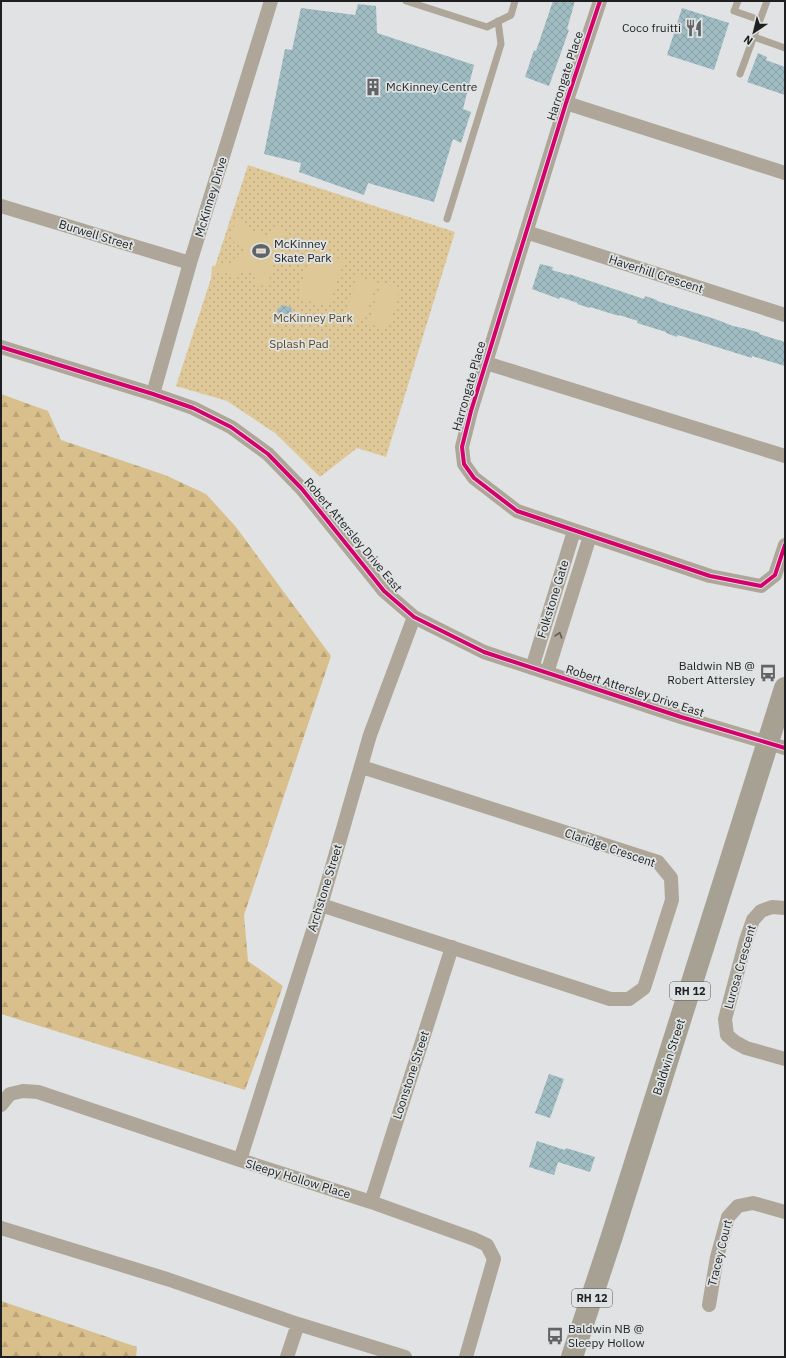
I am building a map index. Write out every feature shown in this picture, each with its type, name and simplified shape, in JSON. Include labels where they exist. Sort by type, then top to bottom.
[{"type":"main road","name":"Baldwin Street","points":[[572,1357],[777,745],[785,688]]},
{"type":"street","name":"McKinney Drive","points":[[153,394],[190,263],[271,1]]},
{"type":"street","name":"Harrongate Place","points":[[600,1],[566,103],[471,411],[462,447],[464,464],[474,478],[517,511],[710,576],[761,586],[775,575],[785,545]]},
{"type":"street","points":[[566,103],[785,173]]},
{"type":"street","name":"Burwell Street","points":[[1,206],[190,263]]},
{"type":"street","name":"Haverhill Crescent","points":[[526,232],[785,315]]},
{"type":"street","name":"Robert Attersley Drive East","points":[[1,347],[194,408],[231,427],[268,454],[302,489],[384,591],[414,617],[484,652],[681,717],[777,745]]},
{"type":"street","name":"Harrongate Place","points":[[486,363],[785,456]]},
{"type":"street","name":"Folkstone Gate","points":[[532,668],[574,531]]},
{"type":"street","name":"Folkstone Gate","points":[[547,672],[590,536]]},
{"type":"street","name":"Archstone Street","points":[[240,1160],[321,905],[370,736],[414,617]]},
{"type":"street","name":"Claridge Crescent","points":[[321,905],[610,999],[629,999],[644,988],[672,900],[671,878],[658,862],[362,767]]},
{"type":"street","name":"Lurosa Crescent","points":[[785,908],[772,907],[761,911],[753,920],[746,940],[725,1019],[727,1035],[735,1042],[746,1048],[785,1059]]},
{"type":"street","name":"Loonstone Street","points":[[371,1202],[452,947]]},
{"type":"street","name":"Sleepy Hollow Place","points":[[1,1104],[10,1094],[23,1091],[38,1092],[240,1160],[371,1202],[487,1245],[494,1259],[466,1357]]},
{"type":"street","name":"Tracey Court","points":[[709,1305],[717,1257],[728,1217],[738,1206],[753,1203],[785,1212]]},
{"type":"street","points":[[1,1228],[167,1279],[298,1324],[405,1357]]},
{"type":"street","points":[[287,1357],[298,1324]]},
{"type":"lane","points":[[406,1],[487,27],[511,15],[515,1]]},
{"type":"lane","points":[[738,1],[734,11],[760,20]]},
{"type":"lane","points":[[740,74],[767,1]]},
{"type":"lane","points":[[447,219],[501,44],[498,21]]},
{"type":"lane","points":[[754,37],[785,48]]},
{"type":"green space","name":"McKinney Park","points":[[248,165],[455,232],[386,457],[357,448],[320,477],[275,433],[227,401],[176,386]]},
{"type":"green space","name":"McKinney Skate Park","points":[[236,220],[247,223],[246,228],[270,237],[272,227],[284,231],[267,287],[253,283],[256,272],[251,270],[247,274],[241,271],[233,276],[219,271],[211,279],[212,266],[228,265],[245,248],[232,241],[232,232]]},
{"type":"green space","points":[[312,251],[343,261],[328,307],[297,297]]},
{"type":"green space","points":[[358,276],[376,282],[364,321],[345,316]]},
{"type":"green space","points":[[382,283],[400,289],[388,329],[369,323]]},
{"type":"green space","points":[[1,394],[48,411],[61,440],[165,475],[206,494],[236,527],[331,656],[244,915],[248,961],[283,986],[245,1090],[1,1014]]},
{"type":"green space","points":[[1,1301],[137,1347],[136,1357],[1,1357]]},
{"type":"building","points":[[553,1],[575,1],[567,29],[569,30],[549,86],[525,77],[534,50],[536,51]]},
{"type":"building","name":"McKinney Centre","points":[[358,4],[376,6],[377,33],[474,65],[463,109],[471,112],[461,143],[453,139],[434,202],[368,183],[364,195],[299,172],[301,163],[264,154],[285,49],[292,50],[301,8],[355,15]]},
{"type":"building","points":[[682,8],[729,23],[714,70],[667,55]]},
{"type":"building","points":[[758,53],[767,57],[766,60],[785,67],[785,95],[747,82]]},
{"type":"building","points":[[540,264],[553,267],[552,270],[569,274],[644,299],[645,296],[785,342],[785,366],[752,356],[752,358],[678,335],[677,337],[637,323],[638,321],[577,304],[578,303],[560,297],[559,299],[532,289]]},
{"type":"building","points":[[282,305],[291,307],[293,316],[287,321],[279,318],[277,310]]},
{"type":"building","points":[[549,1074],[564,1079],[550,1118],[535,1113]]},
{"type":"building","points":[[537,1141],[565,1150],[566,1148],[595,1157],[590,1172],[558,1162],[554,1175],[529,1167]]},
{"type":"cycle path","points":[[600,1],[566,103],[471,411],[462,447],[464,464],[474,478],[517,511],[710,576],[761,586],[775,575],[785,545]]},
{"type":"cycle path","points":[[1,347],[153,394],[193,408],[231,427],[268,454],[302,489],[384,591],[414,617],[484,652],[681,717],[785,748]]},
{"type":"place","name":"Coco fruitti","points":[[694,28]]},
{"type":"place","name":"McKinney Centre","points":[[373,87]]},
{"type":"place","name":"McKinney Skate Park","points":[[261,251]]},
{"type":"place","name":"Baldwin NB @ Robert Attersley","points":[[768,673]]},
{"type":"place","name":"Baldwin NB @ Sleepy Hollow","points":[[555,1336]]},
{"type":"park label","name":"Splash Pad","points":[[299,344]]}]
